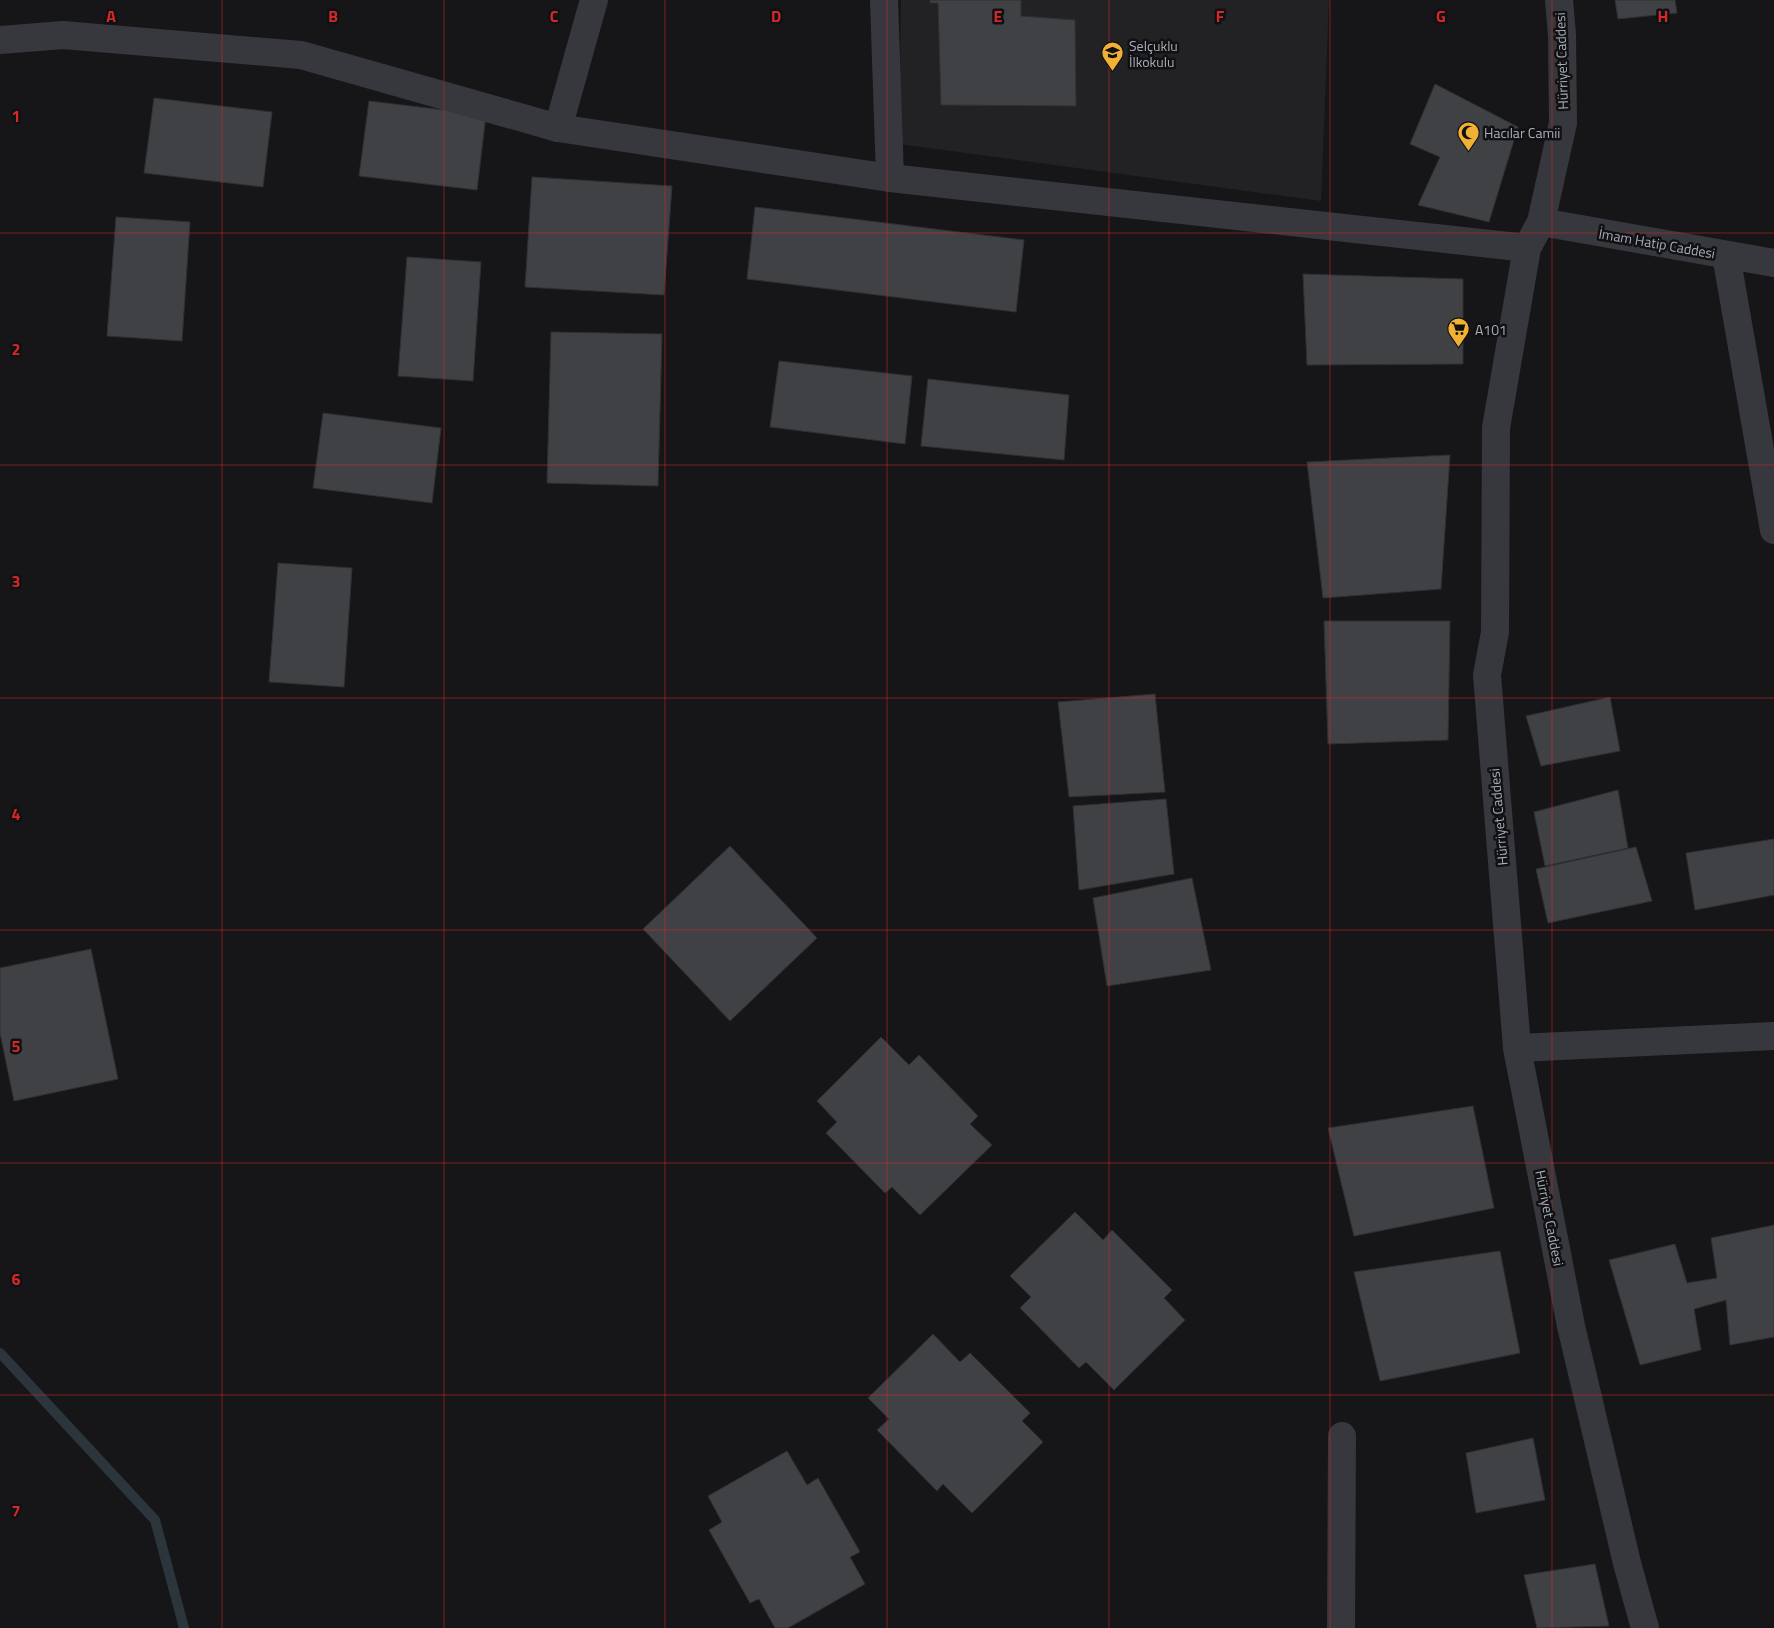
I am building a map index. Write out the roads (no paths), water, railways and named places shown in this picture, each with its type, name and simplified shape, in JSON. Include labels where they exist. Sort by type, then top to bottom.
[{"type":"street","points":[[558,128],[594,0]]},
{"type":"street","points":[[884,0],[890,178]]},
{"type":"street","name":"Hürriyet Caddesi","points":[[1559,0],[1562,35],[1563,124],[1540,222],[1527,248],[1496,428],[1495,632],[1487,674],[1517,1048],[1571,1326],[1626,1564],[1645,1628]]},
{"type":"street","points":[[0,40],[62,35],[301,55],[558,128],[890,178],[1527,248]]},
{"type":"street","name":"İmam Hatip Caddesi","points":[[1540,222],[1774,263]]},
{"type":"street","points":[[1726,255],[1774,530]]},
{"type":"street","points":[[1517,1048],[1774,1036]]},
{"type":"street","points":[[1333,1627],[1342,1436]]},
{"type":"waterway","points":[[0,1353],[155,1520],[184,1628]]},
{"type":"place","name":"Selçuklu İlkokulu","points":[[1113,72]]},
{"type":"place","name":"Hacılar Camii","points":[[1468,151]]},
{"type":"place","name":"A101","points":[[1459,348]]}]
